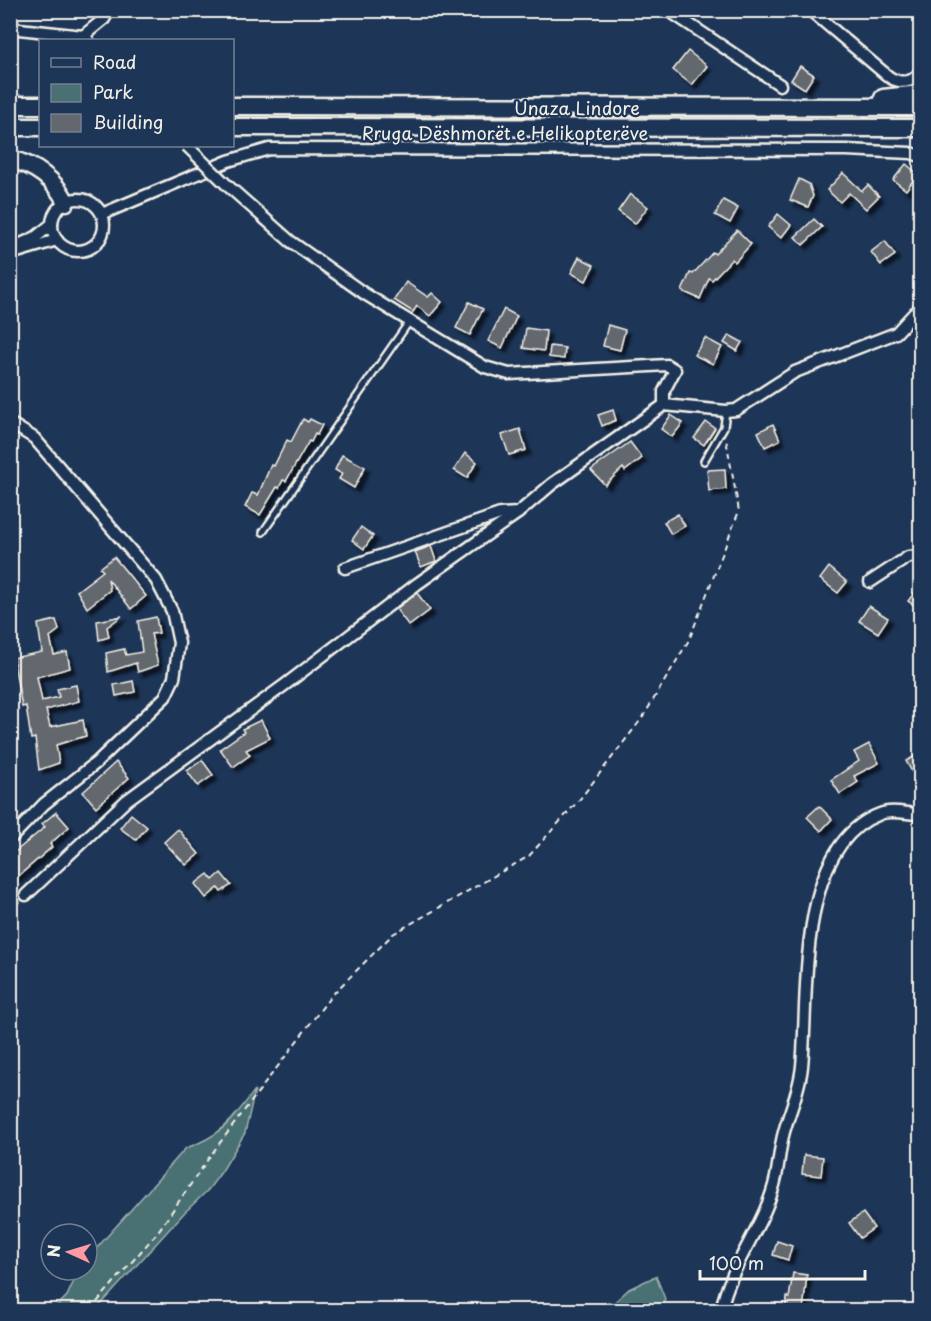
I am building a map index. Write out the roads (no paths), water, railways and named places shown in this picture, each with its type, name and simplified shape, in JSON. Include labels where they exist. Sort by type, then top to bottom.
[{"type":"highway","points":[[844,108],[871,100],[921,94]]},
{"type":"highway","points":[[10,105],[39,105]]},
{"type":"highway","name":"Unaza Lindore","points":[[234,106],[921,107]]},
{"type":"highway","points":[[10,127],[39,127]]},
{"type":"highway","name":"Unaza Lindore","points":[[234,127],[921,129]]},
{"type":"highway","points":[[843,129],[921,140]]},
{"type":"highway","points":[[10,159],[43,173],[58,187],[66,202]]},
{"type":"street","points":[[10,28],[86,38],[104,19],[109,10]]},
{"type":"street","points":[[668,10],[780,86]]},
{"type":"street","points":[[810,10],[889,77],[898,82],[907,82],[921,72]]},
{"type":"street","points":[[188,147],[290,242],[409,322],[496,372],[508,374],[672,366],[675,370],[664,391],[664,405]]},
{"type":"street","name":"Rruga Dëshmorët e Helikopterëve","points":[[102,214],[228,160],[269,149],[846,150],[910,153],[921,156]]},
{"type":"street","points":[[10,249],[36,237],[52,224],[58,208],[66,202],[82,199],[90,202],[102,214],[104,231],[95,246],[79,251],[63,246],[57,240],[52,224]]},
{"type":"street","points":[[10,254],[57,240]]},
{"type":"street","points":[[26,895],[127,800],[286,684],[417,584],[518,513],[552,484],[664,405],[736,410],[795,372],[896,333],[921,306]]},
{"type":"street","points":[[10,423],[34,438],[156,580],[172,611],[179,643],[174,678],[165,697],[96,763],[44,804],[10,838]]},
{"type":"street","points":[[345,568],[500,514],[518,513]]},
{"type":"street","points":[[870,582],[908,556],[921,556]]},
{"type":"street","points":[[721,1311],[725,1291],[735,1267],[761,1223],[770,1200],[783,1134],[801,1078],[809,938],[821,888],[841,846],[866,821],[887,812],[921,814]]},
{"type":"lane","points":[[262,532],[409,322]]},
{"type":"lane","points":[[704,461],[724,427],[726,411]]}]
